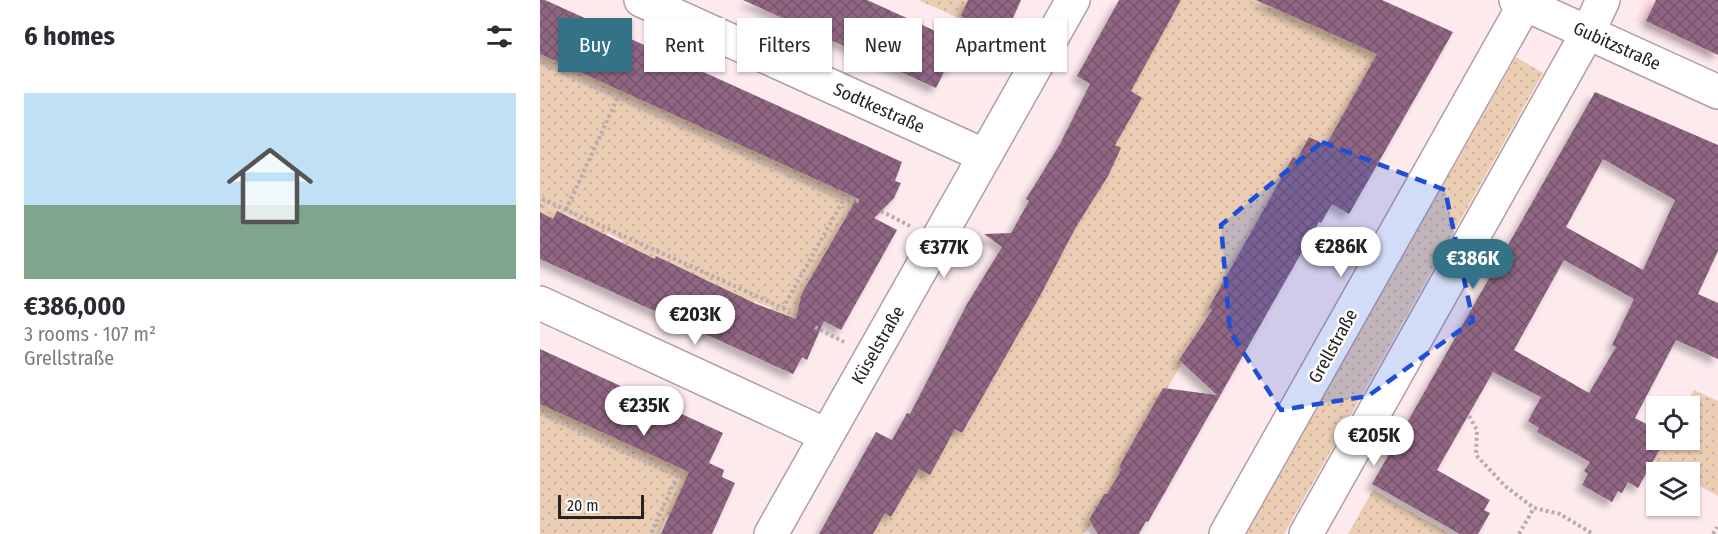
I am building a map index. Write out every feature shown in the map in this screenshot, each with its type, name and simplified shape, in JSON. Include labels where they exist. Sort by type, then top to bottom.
[{"type":"street","name":"Sodtkestraße","points":[[641,0],[986,156]]},
{"type":"street","name":"Küselstraße","points":[[771,534],[1073,0]]},
{"type":"street","points":[[1306,534],[1588,32],[1603,0]]},
{"type":"street","name":"Gubitzstraße","points":[[1522,1],[1718,92]]},
{"type":"street","name":"Grellstraße","points":[[1226,534],[1522,1]]},
{"type":"street","points":[[540,303],[826,435]]},
{"type":"path","points":[[540,62],[843,199],[862,201]]},
{"type":"path","points":[[566,210],[618,97]]},
{"type":"path","points":[[540,207],[542,199],[783,308],[797,319]]},
{"type":"path","points":[[783,308],[843,199]]},
{"type":"path","points":[[881,211],[918,230]]},
{"type":"path","points":[[815,327],[852,346]]},
{"type":"path","points":[[540,413],[678,476],[651,534]]},
{"type":"path","points":[[1469,416],[1477,430],[1476,454],[1505,486],[1534,508],[1560,514],[1593,534]]},
{"type":"path","points":[[609,445],[613,437]]},
{"type":"path","points":[[674,483],[682,487]]},
{"type":"path","points":[[1519,534],[1534,508]]},
{"type":"path","points":[[1713,534],[1717,527]]},
{"type":"highlighted area","points":[[1322,142],[1445,190],[1473,321],[1368,396],[1281,410],[1230,332],[1221,225]]},
{"type":"shaded area","points":[[918,0],[975,0],[967,18],[959,18]]},
{"type":"shaded area","points":[[1181,0],[1261,0],[1261,2],[1318,24],[1318,28],[1376,50],[1379,58],[1326,145],[1309,137],[1297,159],[1293,157],[1209,306],[1211,310],[1179,360],[1182,363],[1167,389],[1163,388],[1149,414],[1150,417],[1119,467],[1121,470],[1107,494],[1104,494],[1089,520],[1091,524],[1084,534],[873,534],[885,513],[891,516],[912,464],[930,474],[955,429],[962,433],[971,419],[963,414],[987,389],[996,374],[988,370],[1014,343],[1046,284],[1039,279],[1057,248],[1064,252],[1071,237],[1065,233],[1082,203],[1089,207],[1120,148],[1115,145],[1124,87],[1169,8],[1175,12]]},
{"type":"shaded area","points":[[1645,0],[1718,0],[1718,61],[1635,21]]},
{"type":"shaded area","points":[[540,54],[558,62],[558,72],[580,72],[842,191],[866,193],[845,217],[802,293],[803,307],[792,328],[768,317],[771,308],[755,301],[751,309],[718,293],[721,287],[706,279],[702,286],[668,271],[672,264],[657,256],[652,264],[620,249],[623,241],[608,233],[603,242],[572,226],[574,218],[557,211],[553,219],[540,212]]},
{"type":"shaded area","points":[[1516,57],[1543,73],[1284,534],[1246,534]]},
{"type":"shaded area","points":[[1694,390],[1718,401],[1718,496],[1700,486],[1700,462],[1657,462],[1653,460],[1659,450],[1700,450],[1700,396],[1690,396]]},
{"type":"shaded area","points":[[540,404],[692,473],[682,487],[670,517],[666,516],[659,534],[540,534]]},
{"type":"shaded area","points":[[1373,490],[1450,534],[1348,534]]},
{"type":"building","points":[[540,0],[545,0],[585,18],[558,18],[558,62],[540,54]]},
{"type":"building","points":[[743,0],[867,0],[907,18],[844,18],[844,46],[832,41],[832,18],[782,18]]},
{"type":"building","points":[[968,0],[1021,0],[1013,18],[965,18],[961,16]]},
{"type":"building","points":[[1119,0],[1181,0],[1131,91],[1142,98],[1115,145],[1121,148],[1108,176],[1076,227],[1040,296],[962,433],[955,429],[930,475],[919,469],[891,517],[885,513],[873,534],[819,534],[876,432],[892,440],[907,413],[910,414],[967,304],[1002,247],[984,234],[1011,233],[1029,201],[1026,199],[1060,144],[1090,84],[1077,76]]},
{"type":"building","points":[[1256,0],[1382,0],[1453,32],[1349,214],[1332,204],[1321,223],[1319,222],[1148,522],[1146,521],[1139,534],[1098,534],[1089,520],[1121,470],[1119,467],[1163,388],[1217,395],[1179,360],[1212,310],[1209,307],[1293,157],[1297,159],[1309,137],[1326,145],[1377,54]]},
{"type":"building","points":[[1656,0],[1718,0],[1718,55],[1646,21]]},
{"type":"building","points":[[922,25],[934,30],[934,72],[944,72],[936,88],[901,72],[922,72]]},
{"type":"building","points":[[632,39],[644,45],[644,72],[704,72],[902,162],[895,181],[901,183],[894,198],[874,218],[897,230],[841,330],[824,321],[807,360],[802,357],[793,374],[540,259],[540,212],[553,219],[557,211],[655,259],[656,256],[754,303],[796,319],[802,293],[857,198],[580,72],[632,72]]},
{"type":"building","points":[[1595,92],[1718,145],[1718,251],[1698,294],[1718,303],[1718,359],[1676,340],[1635,418],[1646,424],[1646,450],[1659,450],[1653,462],[1646,462],[1646,474],[1638,488],[1628,482],[1622,493],[1618,491],[1612,502],[1582,485],[1588,474],[1584,471],[1590,462],[1537,432],[1539,428],[1528,421],[1541,397],[1493,372],[1437,470],[1490,500],[1484,510],[1490,513],[1478,534],[1460,534],[1372,484]],"holes":[[[1603,159],[1675,200],[1643,270],[1566,227]],[[1564,260],[1634,299],[1612,345],[1616,347],[1589,393],[1514,350]]]},
{"type":"building","points":[[540,349],[723,433],[709,463],[724,470],[722,477],[735,483],[712,534],[661,534],[689,472],[540,404]]}]
